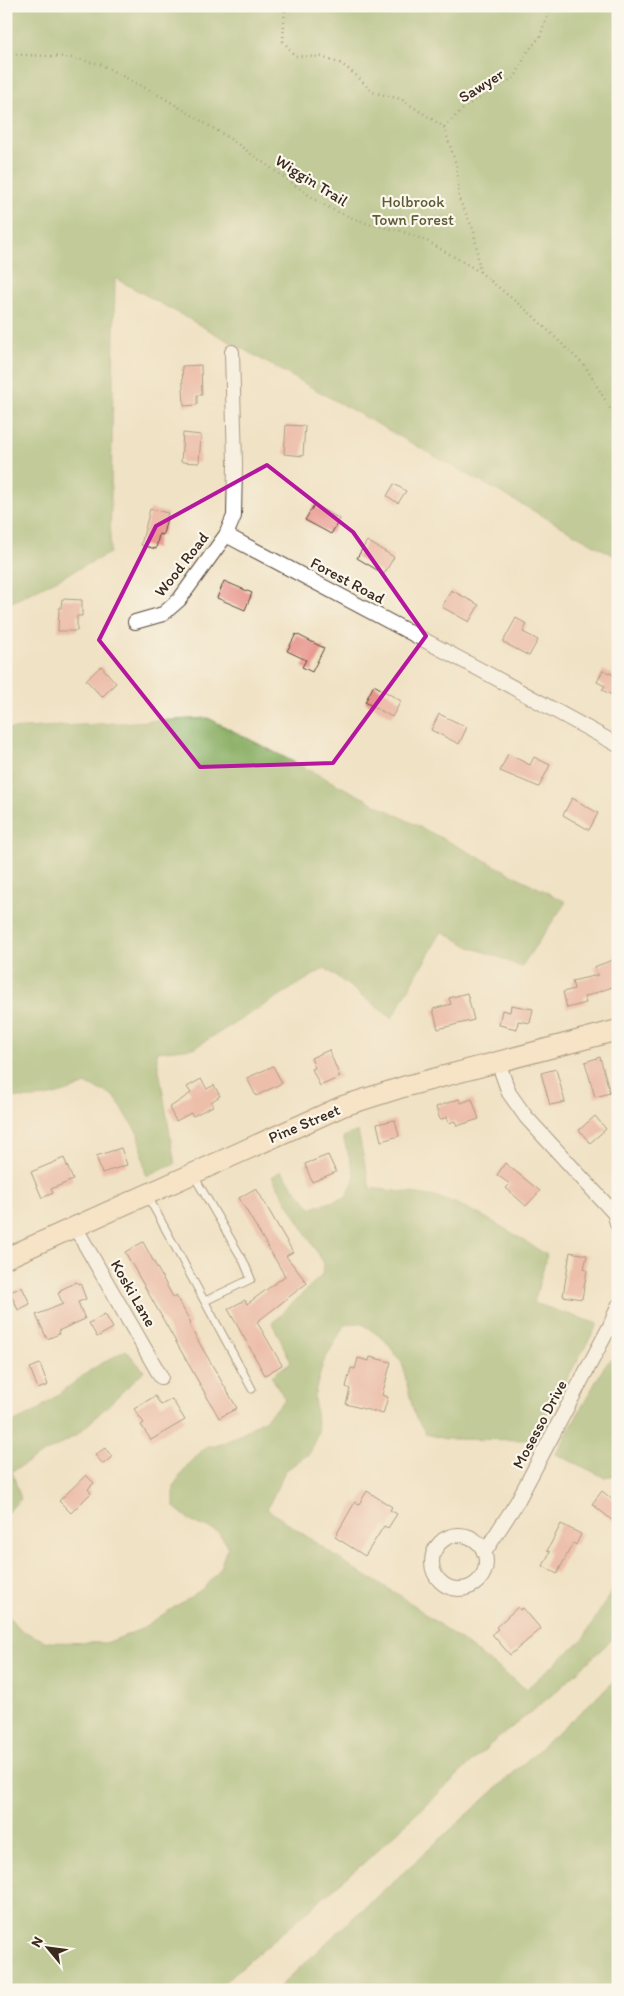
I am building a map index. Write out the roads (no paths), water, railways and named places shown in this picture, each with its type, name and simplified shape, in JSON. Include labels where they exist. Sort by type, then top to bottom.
[{"type":"main road","name":"Pine Street","points":[[6,1258],[343,1106],[403,1086],[618,1030]]},
{"type":"street","points":[[226,536],[234,516],[235,464],[232,352]]},
{"type":"street","name":"Wood Road","points":[[135,622],[163,614],[179,600],[226,536]]},
{"type":"street","name":"Forest Road","points":[[226,536],[484,671],[618,745]]},
{"type":"street","points":[[498,1062],[509,1093],[526,1117],[617,1217]]},
{"type":"street","name":"Koski Lane","points":[[75,1227],[162,1377]]},
{"type":"street","name":"Mosesso Drive","points":[[484,1553],[517,1502],[610,1326],[618,1306]]},
{"type":"lane","points":[[192,1174],[244,1262],[251,1279],[204,1301]]},
{"type":"lane","points":[[147,1195],[252,1389]]},
{"type":"park label","name":"Holbrook Town Forest","points":[[413,210]]}]
